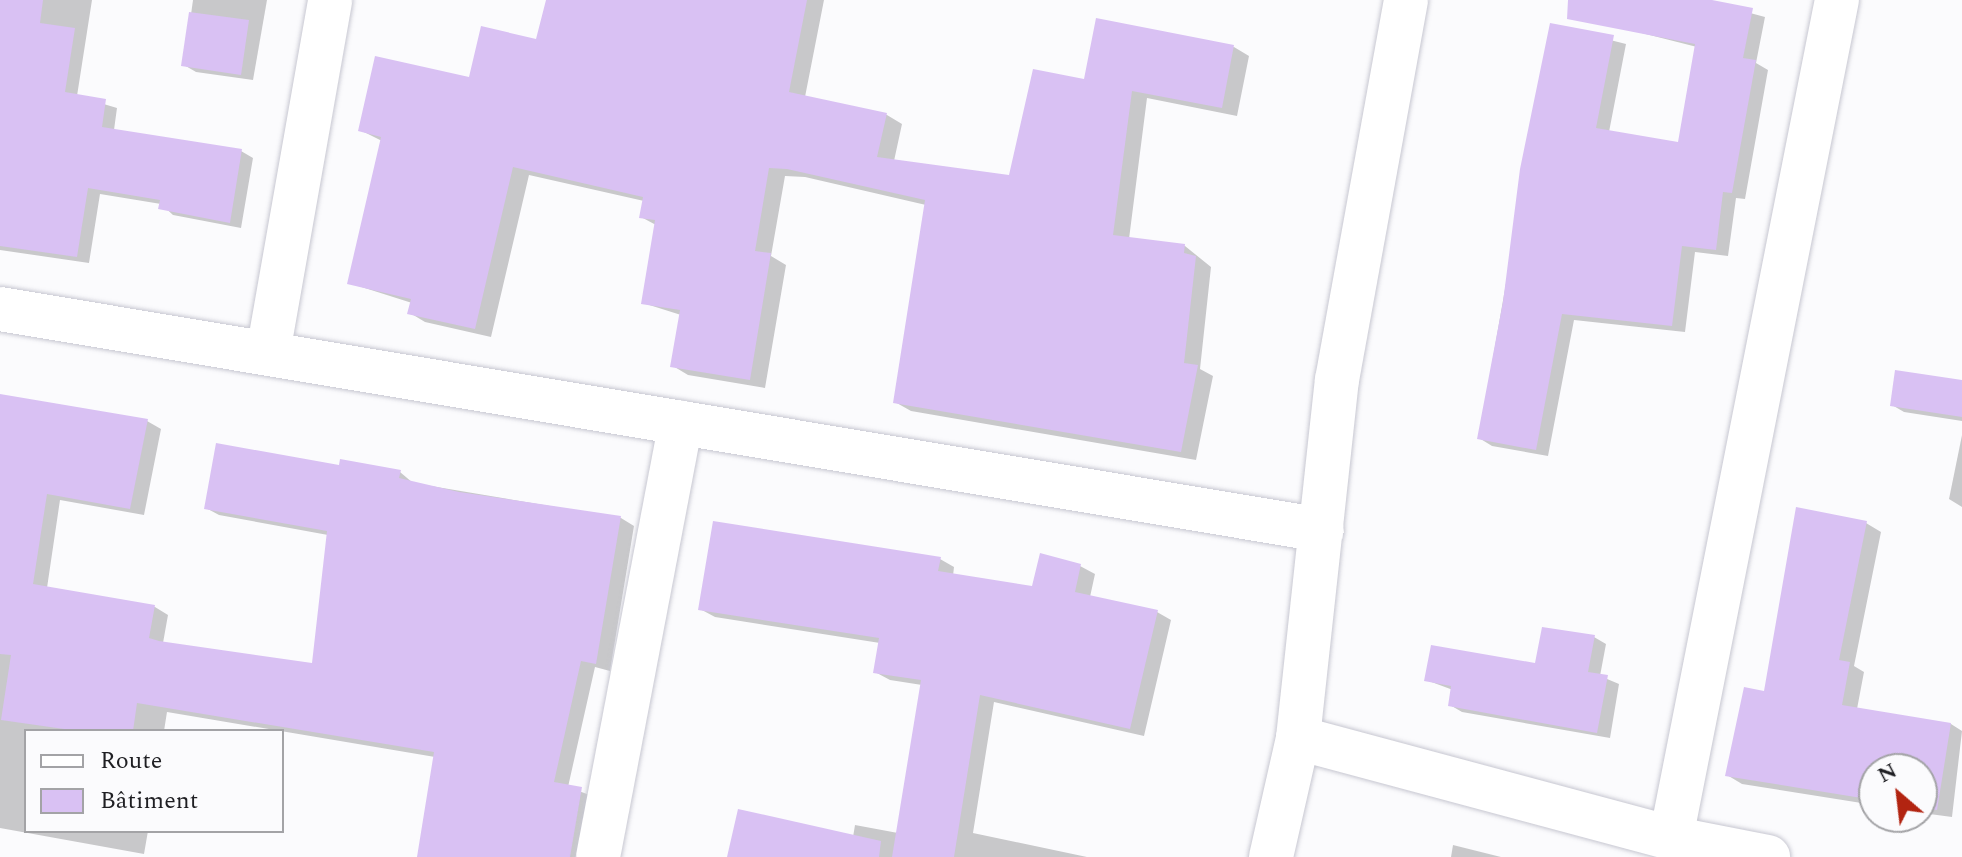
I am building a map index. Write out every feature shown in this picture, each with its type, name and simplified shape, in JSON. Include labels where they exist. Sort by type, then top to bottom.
[{"type":"street","points":[[268,353],[330,0]]},
{"type":"street","points":[[1671,838],[1837,0]]},
{"type":"street","points":[[1271,857],[1298,738],[1337,380],[1394,2]]},
{"type":"street","points":[[0,309],[1322,530]]},
{"type":"street","points":[[598,857],[681,423]]},
{"type":"street","points":[[1298,738],[1671,838],[1768,857]]},
{"type":"building","points":[[0,0],[43,0],[40,23],[75,28],[65,92],[106,99],[102,127],[242,149],[230,223],[158,209],[160,200],[88,188],[77,257],[0,246]]},
{"type":"building","points":[[546,0],[807,0],[789,92],[887,113],[877,157],[1009,175],[1033,69],[1084,79],[1096,18],[1234,45],[1222,108],[1132,91],[1113,235],[1185,244],[1184,253],[1196,256],[1184,363],[1198,365],[1181,452],[893,403],[925,200],[787,169],[769,168],[755,251],[771,253],[750,380],[670,367],[680,310],[641,304],[655,220],[639,218],[643,197],[513,167],[475,329],[407,314],[411,299],[347,284],[381,137],[358,131],[375,56],[469,77],[481,26],[536,39]]},
{"type":"building","points":[[1568,0],[1712,0],[1753,8],[1743,58],[1756,60],[1732,193],[1723,192],[1716,250],[1682,246],[1672,326],[1562,314],[1536,450],[1477,439],[1503,302],[1520,169],[1550,23],[1614,35],[1596,128],[1678,142],[1695,44],[1567,19]]},
{"type":"building","points":[[189,12],[249,20],[241,75],[181,66]]},
{"type":"building","points":[[1895,370],[1962,380],[1962,417],[1890,406]]},
{"type":"building","points":[[0,394],[148,419],[130,509],[47,494],[33,584],[155,605],[149,638],[159,641],[312,663],[327,531],[204,509],[216,443],[339,465],[340,459],[401,470],[399,478],[459,492],[621,516],[596,664],[581,661],[554,782],[582,787],[570,857],[417,857],[434,752],[137,703],[133,729],[64,729],[1,720],[11,655],[0,654]]},
{"type":"building","points":[[1796,507],[1867,521],[1839,660],[1850,662],[1842,705],[1951,723],[1938,804],[1938,753],[1858,753],[1858,797],[1725,776],[1744,687],[1764,691]]},
{"type":"building","points":[[713,521],[941,557],[938,571],[1032,586],[1040,553],[1081,564],[1075,592],[1158,610],[1130,729],[980,695],[954,857],[892,857],[921,680],[873,673],[879,638],[698,610]]},
{"type":"building","points":[[1542,627],[1595,635],[1588,672],[1608,675],[1597,733],[1448,706],[1451,686],[1424,681],[1431,645],[1535,663]]},
{"type":"building","points":[[738,809],[881,841],[879,857],[727,857]]}]
